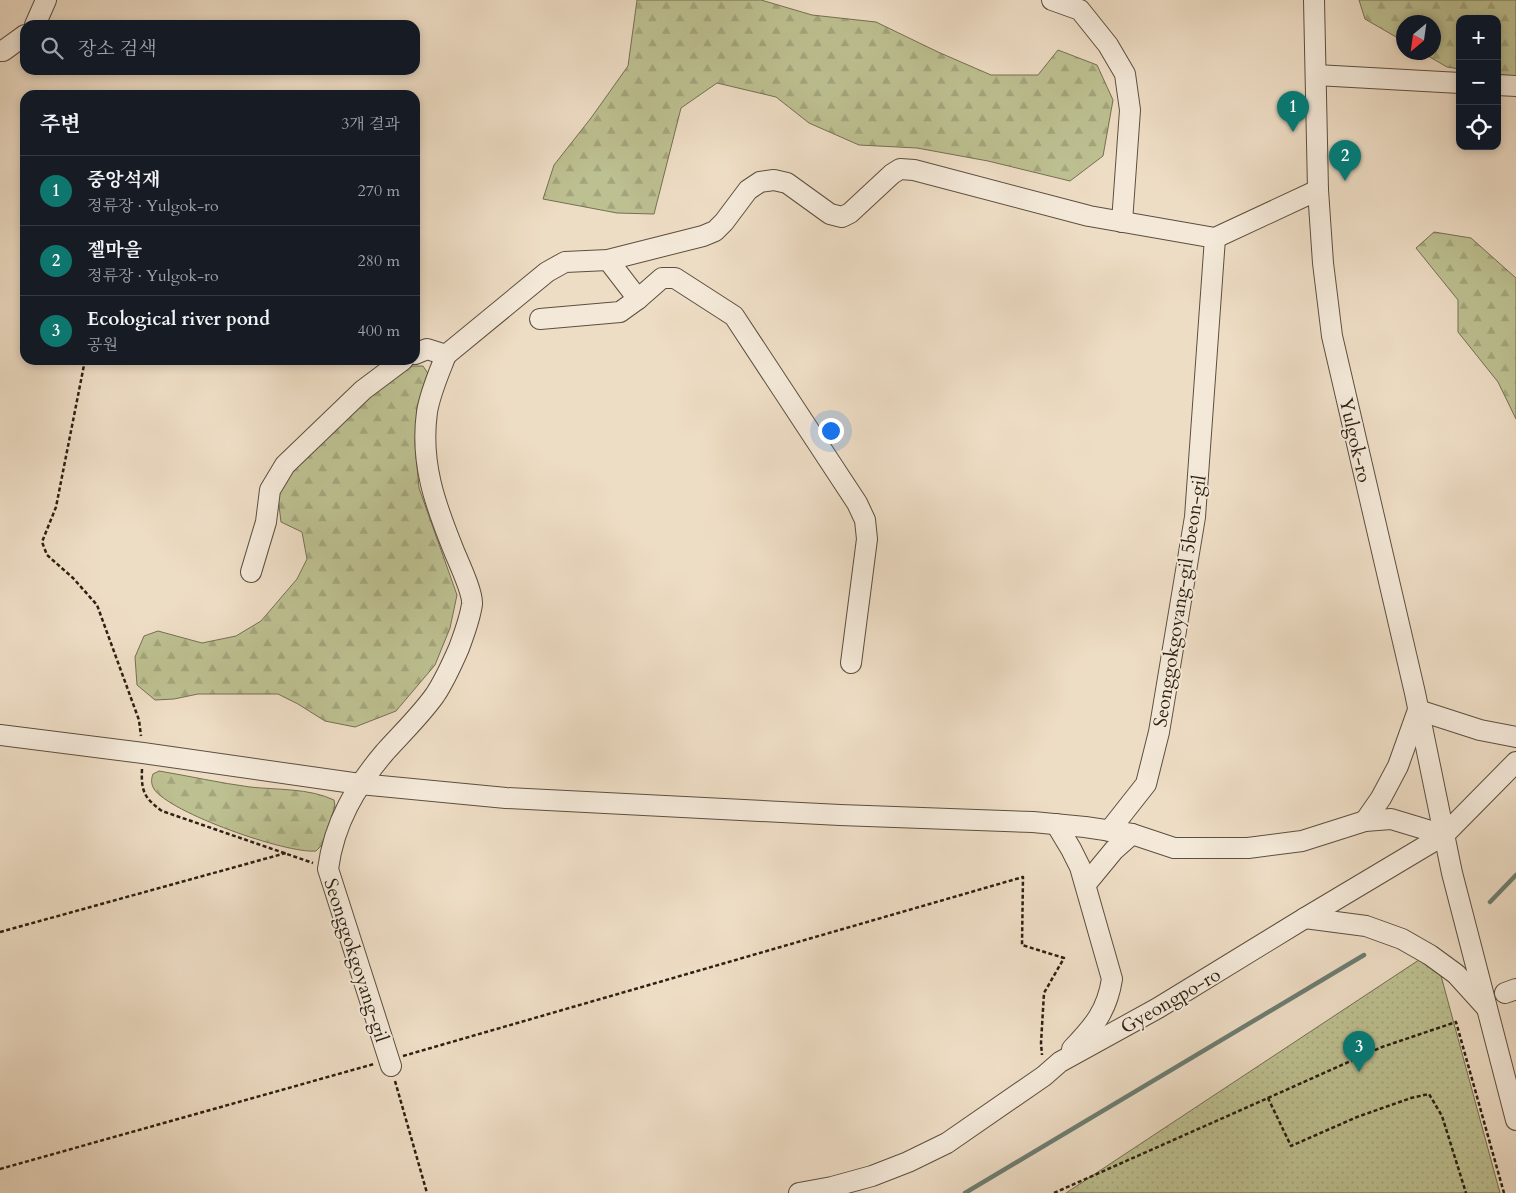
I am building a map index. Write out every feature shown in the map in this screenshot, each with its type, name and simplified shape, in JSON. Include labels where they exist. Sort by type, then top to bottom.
[{"type":"street","points":[[37,20],[46,0]]},
{"type":"street","points":[[1052,0],[1079,5],[1108,45],[1125,74],[1130,110],[1122,222]]},
{"type":"street","name":"Yulgok-ro","points":[[1314,0],[1318,190],[1332,336],[1418,710],[1452,873],[1487,1008]]},
{"type":"street","points":[[0,51],[3,51],[20,39]]},
{"type":"street","points":[[1316,75],[1456,83]]},
{"type":"street","points":[[1501,85],[1516,86]]},
{"type":"street","points":[[420,352],[427,349],[446,355],[546,272],[565,262],[608,260],[703,236],[715,231],[748,190],[760,182],[774,180],[787,183],[830,214],[842,217],[850,213],[892,174],[900,169],[914,170],[1089,216],[1216,238],[1318,190]]},
{"type":"street","name":"Seonggokgoyang-gil 5beon-gil","points":[[1108,831],[1146,784],[1159,732],[1195,517],[1216,238]]},
{"type":"street","points":[[608,260],[638,299]]},
{"type":"street","points":[[540,319],[620,312],[662,278],[675,278],[734,316],[857,503],[866,520],[867,539],[851,664]]},
{"type":"street","name":"Seonggokgoyang-gil","points":[[390,1063],[328,868],[338,826],[349,801],[385,752],[419,716],[436,694],[452,664],[464,634],[472,602],[466,579],[443,524],[430,486],[424,444],[428,410],[438,374],[446,355]]},
{"type":"street","points":[[251,572],[266,522],[270,490],[285,465],[363,390],[396,365]]},
{"type":"street","points":[[1365,821],[1381,798],[1398,766],[1418,710],[1480,730],[1516,737]]},
{"type":"street","points":[[0,735],[360,784],[506,798],[1056,824],[1132,834],[1174,848],[1248,848],[1302,841],[1365,821],[1391,819],[1444,835]]},
{"type":"street","name":"Gyeongpo-ro","points":[[799,1193],[832,1187],[864,1178],[908,1162],[947,1143],[1044,1076],[1060,1062],[1158,1008],[1444,835],[1516,762]]},
{"type":"street","points":[[1056,824],[1080,867],[1112,979],[1109,996],[1101,1014],[1090,1031],[1060,1062]]},
{"type":"street","points":[[1086,884],[1114,850],[1132,834]]},
{"type":"street","points":[[1305,918],[1366,926],[1402,939],[1430,955],[1456,974],[1487,1008],[1516,1120]]},
{"type":"path","points":[[84,365],[56,507],[42,542],[48,555],[73,578],[97,605],[138,720],[142,753],[141,783],[144,795],[162,811],[328,868]]},
{"type":"path","points":[[0,932],[286,853]]},
{"type":"path","points":[[0,1169],[390,1063],[1024,877],[1022,945],[1064,958],[1044,993],[1041,1043],[1044,1076]]},
{"type":"path","points":[[1054,1193],[1382,1047],[1456,1022],[1504,1193]]},
{"type":"path","name":"Seonggokgoyang-gil","points":[[390,1063],[427,1193]]},
{"type":"path","points":[[1268,1098],[1291,1146],[1357,1117],[1411,1098],[1429,1094],[1442,1116],[1466,1193]]},
{"type":"green space","points":[[637,0],[761,0],[812,15],[876,22],[991,75],[1038,75],[1058,50],[1097,65],[1113,100],[1103,156],[1070,181],[988,161],[917,148],[859,145],[809,123],[776,97],[717,83],[681,108],[654,214],[617,213],[543,199],[554,165],[628,66]]},
{"type":"green space","points":[[1359,0],[1516,0],[1516,77],[1501,75],[1501,15],[1456,15],[1456,68],[1447,67],[1435,60],[1441,60],[1441,15],[1396,15],[1396,37],[1365,19]]},
{"type":"green space","points":[[1434,232],[1471,238],[1516,278],[1516,419],[1498,382],[1458,332],[1458,300],[1416,248]]},
{"type":"green space","points":[[409,366],[423,366],[429,375],[417,408],[415,444],[419,488],[457,595],[450,628],[435,665],[396,711],[355,727],[325,721],[278,694],[198,694],[174,699],[155,700],[137,685],[135,657],[144,636],[158,631],[202,643],[236,636],[261,621],[297,579],[307,559],[302,532],[281,522],[278,497],[292,469],[370,397]]},
{"type":"green space","points":[[159,771],[227,784],[314,793],[334,800],[335,806],[322,845],[316,851],[301,850],[256,839],[230,830],[205,820],[164,799],[154,789],[152,783],[153,774]]},
{"type":"green space","points":[[1434,950],[1500,1193],[1066,1193]]},
{"type":"waterway","points":[[1490,902],[1516,875]]},
{"type":"waterway","points":[[965,1193],[1364,955]]},
{"type":"place","name":"중앙석재","points":[[1293,132]]},
{"type":"place","name":"젤마을","points":[[1345,181]]},
{"type":"place","name":"Ecological river pond","points":[[1359,1072]]}]
